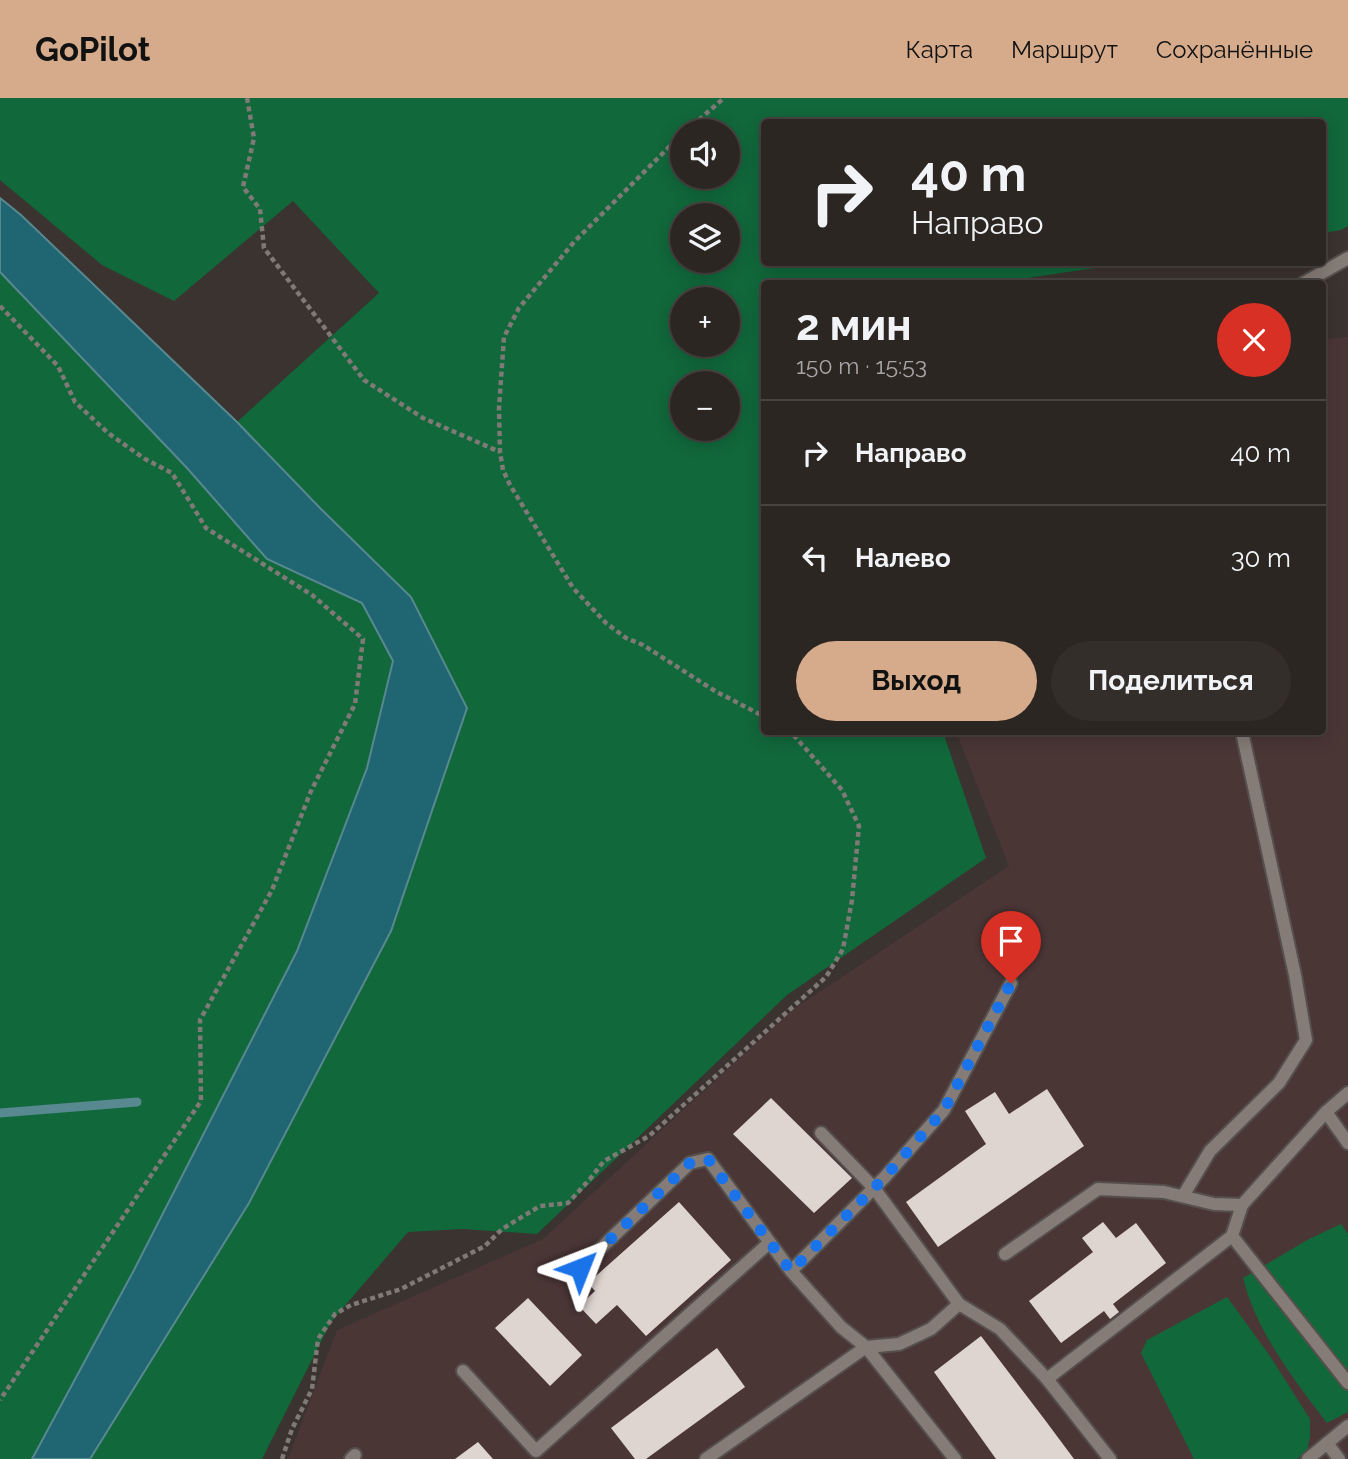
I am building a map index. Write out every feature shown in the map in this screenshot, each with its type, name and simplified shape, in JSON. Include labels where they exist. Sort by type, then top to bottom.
[{"type":"lane","points":[[1308,280],[1348,258]]},
{"type":"lane","points":[[1183,1196],[1210,1152],[1279,1083],[1306,1040],[1295,975],[1243,735]]},
{"type":"lane","points":[[791,1271],[874,1188],[944,1110],[1011,983]]},
{"type":"lane","points":[[1047,1379],[1232,1236],[1242,1205],[1326,1112],[1348,1093]]},
{"type":"lane","points":[[1326,1112],[1348,1143]]},
{"type":"lane","points":[[821,1133],[874,1188],[959,1304],[1000,1329],[1047,1379],[1110,1459]]},
{"type":"lane","points":[[580,1268],[690,1163],[708,1159],[791,1271],[841,1327],[866,1346],[955,1459]]},
{"type":"lane","points":[[1005,1254],[1098,1189],[1164,1192],[1214,1204],[1242,1205]]},
{"type":"lane","points":[[1232,1236],[1348,1383]]},
{"type":"lane","points":[[463,1371],[536,1451],[769,1243]]},
{"type":"lane","points":[[706,1459],[866,1346],[900,1344],[931,1329],[959,1304]]},
{"type":"lane","points":[[1308,1459],[1348,1426]]},
{"type":"lane","points":[[1327,1443],[1339,1459]]},
{"type":"path","points":[[247,98],[254,138],[243,187],[260,209],[264,248],[364,380],[423,418],[500,452]]},
{"type":"path","points":[[700,119],[724,98]]},
{"type":"path","points":[[670,147],[574,242],[519,308],[504,337],[499,408],[500,452],[503,470],[510,485],[573,588],[606,623],[626,638],[643,645],[715,691],[761,715]]},
{"type":"path","points":[[0,306],[58,366],[75,402],[108,433],[172,473],[206,527],[312,595],[363,639],[355,704],[311,791],[272,890],[200,1020],[201,1101],[0,1400]]},
{"type":"path","points":[[282,1459],[292,1429],[312,1388],[317,1339],[335,1314],[351,1305],[401,1289],[485,1246],[502,1229],[540,1206],[568,1203],[604,1161],[649,1136],[826,977],[843,949],[852,900],[859,826],[842,790],[794,735]]},
{"type":"shaded area","points":[[1348,337],[1348,1459],[288,1459],[337,1330],[543,1239],[791,1011],[1009,866],[957,735],[1326,735],[1326,339]]},
{"type":"green space","points":[[0,98],[1348,98],[1348,226],[1326,232],[1326,119],[761,119],[761,266],[1108,266],[1015,280],[761,280],[761,735],[944,735],[986,858],[787,995],[537,1234],[462,1229],[408,1232],[331,1322],[262,1459],[90,1459],[249,1203],[391,931],[467,708],[320,508],[237,422],[379,293],[293,201],[174,301],[102,265],[0,180]]},
{"type":"green space","points":[[0,272],[187,468],[267,559],[362,603],[393,661],[367,768],[297,951],[134,1270],[32,1459],[0,1459]]},
{"type":"green space","points":[[1341,1224],[1348,1234],[1348,1412],[1327,1423],[1289,1372],[1267,1336],[1249,1298],[1243,1278],[1309,1239]]},
{"type":"green space","points":[[1227,1297],[1270,1356],[1310,1419],[1307,1451],[1297,1459],[1194,1459],[1141,1353],[1147,1340]]},
{"type":"water","points":[[0,198],[237,422],[411,597],[467,708],[391,931],[249,1203],[90,1459],[32,1459],[134,1270],[297,951],[367,768],[393,661],[362,603],[267,559],[187,468],[0,272]]},
{"type":"building","points":[[1047,1089],[1084,1146],[938,1247],[906,1202],[986,1144],[965,1111],[995,1092],[1009,1114]]},
{"type":"building","points":[[771,1098],[852,1178],[814,1213],[733,1134]]},
{"type":"building","points":[[679,1202],[731,1260],[646,1336],[617,1305],[596,1324],[579,1306],[595,1291],[588,1283]]},
{"type":"building","points":[[1103,1222],[1116,1238],[1136,1223],[1166,1263],[1113,1304],[1119,1312],[1110,1319],[1104,1311],[1061,1343],[1029,1301],[1093,1252],[1082,1238]]},
{"type":"building","points":[[528,1298],[582,1355],[550,1386],[495,1328]]},
{"type":"building","points":[[981,1336],[1074,1459],[996,1459],[934,1372]]},
{"type":"building","points":[[717,1348],[745,1387],[646,1459],[635,1459],[611,1428]]},
{"type":"building","points":[[478,1442],[493,1459],[455,1459]]},
{"type":"waterway","points":[[0,1113],[137,1102]]},
{"type":"route","points":[[580,1268],[690,1163],[708,1159],[791,1271],[884,1178],[944,1110],[1011,983]]}]
